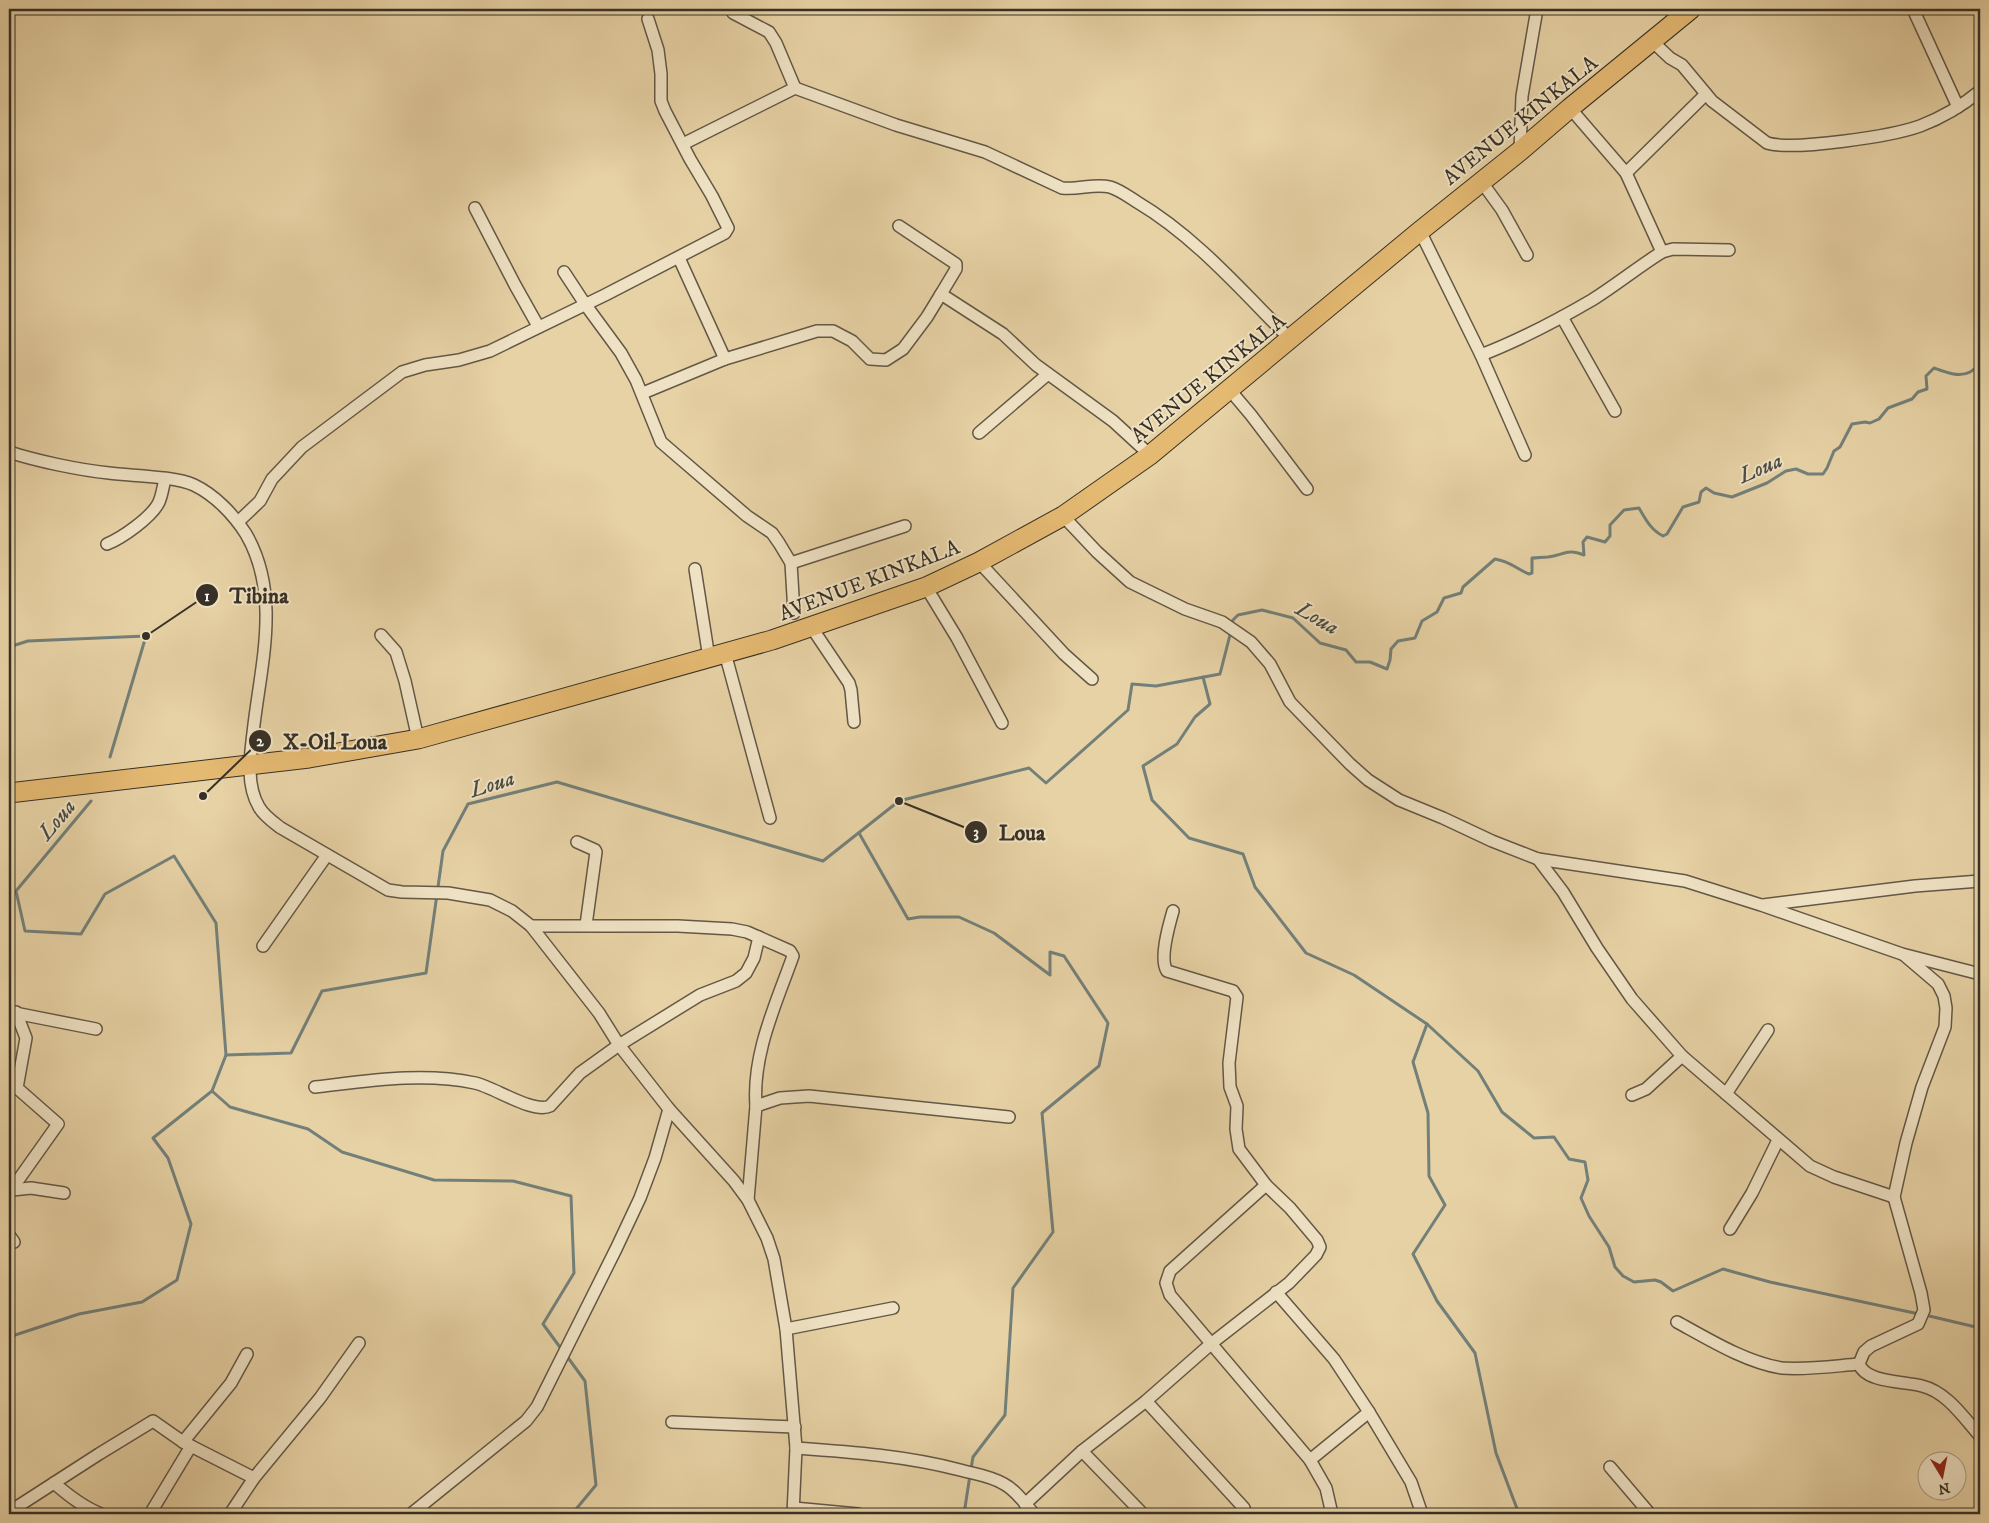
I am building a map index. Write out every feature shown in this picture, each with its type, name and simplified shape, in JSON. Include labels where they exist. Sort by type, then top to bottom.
[{"type":"main road","name":"AVENUE KINKALA","points":[[9,793],[309,758],[418,738],[812,628],[926,587],[979,562],[1063,516],[1150,456],[1691,9]]},
{"type":"street","points":[[1520,151],[1522,96],[1537,9]]},
{"type":"street","points":[[1913,9],[1958,107]]},
{"type":"street","points":[[733,13],[768,32],[776,44],[795,88],[896,125],[986,152],[1062,188],[1075,189],[1094,184],[1112,187],[1149,209],[1197,245],[1290,340]]},
{"type":"street","points":[[238,522],[260,501],[272,479],[302,448],[402,372],[425,364],[459,360],[490,351],[679,258],[721,236],[728,228],[661,101],[661,74],[658,50],[648,19]]},
{"type":"street","points":[[1652,41],[1670,58],[1682,65],[1712,101],[1767,144],[1777,146],[1818,144],[1891,133],[1920,126],[1958,107],[1980,91]]},
{"type":"street","points":[[683,144],[795,88]]},
{"type":"street","points":[[1626,173],[1706,94]]},
{"type":"street","points":[[1570,108],[1626,173],[1662,252]]},
{"type":"street","points":[[1481,181],[1502,210],[1526,255]]},
{"type":"street","points":[[476,208],[538,326]]},
{"type":"street","points":[[643,394],[725,359],[817,331],[833,331],[852,341],[870,359],[886,360],[903,349],[928,317],[956,269],[956,264],[899,226]]},
{"type":"street","points":[[1420,231],[1481,355],[1525,454]]},
{"type":"street","points":[[1481,355],[1512,343],[1562,317],[1593,299],[1662,252],[1673,249],[1729,250]]},
{"type":"street","points":[[679,258],[725,359]]},
{"type":"street","points":[[564,272],[620,354],[643,394],[661,442],[747,516],[772,533],[787,554],[791,563],[794,613]]},
{"type":"street","points":[[941,294],[978,316],[1003,334],[1048,374],[1113,421],[1150,456]]},
{"type":"street","points":[[1562,317],[1615,411]]},
{"type":"street","points":[[979,433],[1048,374]]},
{"type":"street","points":[[1229,389],[1307,489]]},
{"type":"street","points":[[9,452],[103,472],[165,479],[193,485],[206,492],[238,522],[252,545],[260,568],[267,599],[266,640],[249,765],[258,806],[267,817],[281,828],[388,890],[448,893],[490,900],[512,911],[531,926],[599,1013],[620,1045],[668,1109],[734,1181],[748,1200],[767,1238],[774,1259],[786,1329],[796,1448],[793,1511],[858,1514]]},
{"type":"street","points":[[107,544],[121,537],[153,510],[159,503],[165,479]]},
{"type":"street","points":[[1063,516],[1096,552],[1130,582],[1185,609],[1222,622],[1251,642],[1270,664],[1290,702],[1368,780],[1399,800],[1538,859],[1685,881],[1902,954],[1980,974]]},
{"type":"street","points":[[791,563],[904,526]]},
{"type":"street","points":[[979,562],[1064,654],[1092,678]]},
{"type":"street","points":[[695,569],[717,656],[770,818]]},
{"type":"street","points":[[926,587],[957,638],[1002,723]]},
{"type":"street","points":[[812,628],[849,683],[854,722]]},
{"type":"street","points":[[381,634],[396,652],[406,681],[418,738]]},
{"type":"street","points":[[577,842],[596,852],[586,925]]},
{"type":"street","points":[[263,946],[327,856]]},
{"type":"street","points":[[1538,859],[1563,892],[1632,1000],[1682,1056],[1810,1166],[1834,1177],[1894,1197]]},
{"type":"street","points":[[1761,905],[1915,886],[1980,881]]},
{"type":"street","points":[[1025,1504],[1082,1450],[1146,1401],[1212,1343],[1301,1272],[1316,1255],[1320,1247],[1317,1240],[1290,1208],[1266,1185],[1240,1149],[1236,1139],[1237,1106],[1230,1087],[1228,1064],[1237,997],[1234,991],[1167,971],[1163,963],[1166,937],[1173,911]]},
{"type":"street","points":[[531,926],[586,925],[725,928],[747,932],[790,951],[793,956],[758,1056],[748,1200]]},
{"type":"street","points":[[315,1087],[399,1078],[443,1078],[477,1083],[531,1105],[546,1108],[580,1073],[620,1045],[700,995],[736,981],[746,973],[754,958],[760,937]]},
{"type":"street","points":[[1902,954],[1938,984],[1944,996],[1946,1027],[1922,1087],[1906,1143],[1894,1197],[1924,1310],[1918,1324],[1871,1346],[1864,1352],[1859,1364],[1863,1372],[1872,1376],[1924,1386],[1940,1393],[1980,1436]]},
{"type":"street","points":[[12,1012],[96,1029]]},
{"type":"street","points":[[10,1192],[58,1124],[17,1088],[26,1038],[12,1012]]},
{"type":"street","points":[[1726,1094],[1768,1030]]},
{"type":"street","points":[[1632,1095],[1646,1089],[1682,1056]]},
{"type":"street","points":[[756,1106],[780,1098],[809,1096],[1009,1117]]},
{"type":"street","points":[[412,1514],[526,1421],[537,1407],[640,1198],[655,1158],[668,1109]]},
{"type":"street","points":[[1730,1229],[1752,1192],[1778,1140]]},
{"type":"street","points":[[1266,1185],[1170,1271],[1166,1283],[1170,1295],[1310,1460],[1326,1488],[1332,1514]]},
{"type":"street","points":[[10,1192],[31,1188],[64,1193]]},
{"type":"street","points":[[1276,1292],[1334,1359],[1369,1412],[1412,1482],[1422,1514]]},
{"type":"street","points":[[786,1329],[893,1308]]},
{"type":"street","points":[[1677,1322],[1722,1346],[1767,1365],[1795,1368],[1859,1364]]},
{"type":"street","points":[[230,1514],[254,1478],[320,1398],[359,1344]]},
{"type":"street","points":[[150,1514],[187,1444],[231,1383],[247,1354]]},
{"type":"street","points":[[1146,1401],[1244,1508]]},
{"type":"street","points":[[1310,1460],[1369,1412]]},
{"type":"street","points":[[9,1512],[153,1421],[187,1444],[254,1478]]},
{"type":"street","points":[[672,1422],[795,1427]]},
{"type":"street","points":[[796,1448],[859,1452],[934,1463],[989,1477],[1005,1484],[1034,1514]]},
{"type":"street","points":[[1082,1450],[1143,1514]]},
{"type":"street","points":[[1610,1467],[1650,1514]]},
{"type":"street","points":[[54,1483],[71,1498],[88,1509],[101,1514]]},
{"type":"waterway","name":"Loua","points":[[1232,625],[1233,620],[1238,615],[1262,610],[1293,618],[1320,643],[1346,650],[1356,662],[1370,662],[1387,669],[1391,649],[1398,641],[1415,638],[1422,621],[1437,612],[1444,598],[1461,593],[1463,587],[1495,559],[1509,563],[1529,574],[1532,573],[1532,558],[1548,557],[1569,552],[1584,555],[1583,542],[1587,537],[1605,542],[1610,536],[1610,525],[1624,510],[1639,508],[1652,528],[1663,536],[1667,534],[1683,507],[1699,502],[1701,492],[1706,488],[1714,493],[1732,497],[1767,483],[1786,471],[1796,469],[1808,474],[1823,474],[1834,451],[1840,447],[1852,424],[1870,423],[1879,419],[1888,408],[1912,399],[1918,392],[1927,389],[1926,376],[1934,368],[1952,374],[1966,374],[1980,367]]},
{"type":"waterway","name":"Loua","points":[[91,801],[16,891],[25,931],[81,934],[105,894],[174,856],[216,923],[226,1055],[291,1053],[322,991],[426,973],[443,851],[468,804],[557,782],[823,861],[899,801],[1029,768],[1046,783],[1128,710],[1132,684],[1156,686],[1220,674],[1231,631]]},
{"type":"waterway","points":[[9,647],[28,641],[146,636],[110,757]]},
{"type":"waterway","points":[[1203,677],[1210,704],[1195,717],[1177,744],[1143,766],[1152,800],[1189,838],[1243,854],[1255,887],[1306,953],[1354,975],[1427,1024],[1413,1062],[1428,1113],[1429,1176],[1445,1205],[1413,1254],[1437,1301],[1475,1353],[1496,1453],[1519,1514]]},
{"type":"waterway","points":[[859,833],[908,919],[920,917],[959,917],[994,933],[1050,975],[1050,952],[1064,956],[1108,1023],[1099,1066],[1042,1113],[1053,1232],[1013,1288],[1005,1415],[973,1457],[971,1469]]},
{"type":"waterway","points":[[1427,1024],[1478,1071],[1502,1112],[1534,1138],[1554,1137],[1569,1159],[1585,1162],[1588,1180],[1581,1198],[1589,1216],[1609,1247],[1615,1267],[1623,1276],[1634,1282],[1655,1280],[1673,1291],[1723,1269],[1770,1282],[1919,1314]]},
{"type":"waterway","points":[[226,1055],[212,1091],[230,1107],[308,1129],[342,1152],[434,1180],[513,1181],[571,1196],[574,1273],[543,1324],[562,1350]]},
{"type":"waterway","points":[[9,1337],[79,1314],[142,1302],[177,1280],[191,1224],[168,1158],[153,1138],[212,1091]]},
{"type":"waterway","points":[[1925,1315],[1980,1328]]},
{"type":"waterway","points":[[566,1355],[585,1381],[596,1485],[572,1514]]},
{"type":"waterway","points":[[964,1514],[970,1475]]},
{"type":"place","name":"Tibina","points":[[146,636]]},
{"type":"place","name":"X-Oil Loua","points":[[203,796]]},
{"type":"place","name":"Loua","points":[[899,801]]}]
